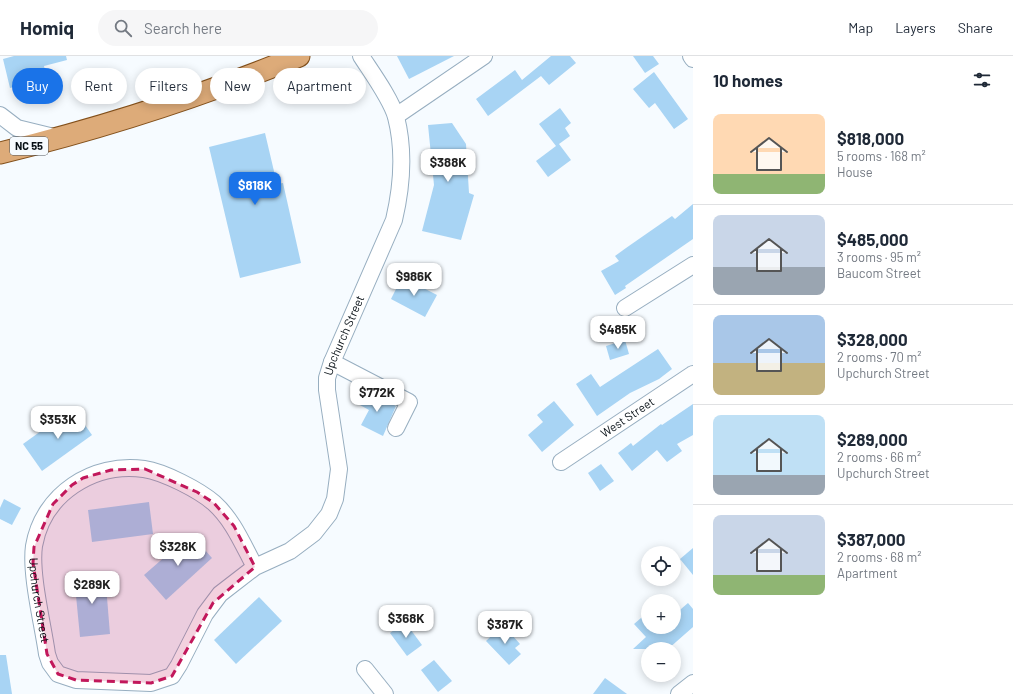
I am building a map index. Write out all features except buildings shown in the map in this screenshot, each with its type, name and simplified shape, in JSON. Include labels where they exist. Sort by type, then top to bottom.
[{"type":"main road","name":"NC 55","points":[[0,153],[58,138],[173,102],[240,80],[299,56]]},
{"type":"street","name":"Upchurch Street","points":[[255,567],[234,526],[224,514],[214,503],[180,482],[156,472],[137,468],[111,470],[83,478],[67,489],[53,504],[38,533],[34,546],[33,563],[47,654],[50,663],[58,674],[76,680],[151,683],[162,681],[172,676],[213,603],[229,586],[255,567],[290,551],[314,533],[329,514],[335,499],[339,469],[327,390],[327,378],[332,362],[394,220],[400,195],[403,168],[396,116],[380,85],[362,56]]},
{"type":"street","points":[[396,116],[484,56]]},
{"type":"street","points":[[0,115],[17,128],[58,138]]},
{"type":"street","points":[[625,308],[693,265]]},
{"type":"street","points":[[332,362],[409,402],[396,428]]},
{"type":"street","name":"West Street","points":[[561,462],[693,374]]},
{"type":"street","points":[[365,669],[385,694]]},
{"type":"street","points":[[679,694],[693,683]]},
{"type":"highlighted area","points":[[145,469],[197,492],[214,503],[234,526],[255,567],[213,603],[172,676],[151,683],[76,680],[58,674],[47,654],[33,563],[34,547],[53,504],[72,485],[83,478],[111,470]]}]
